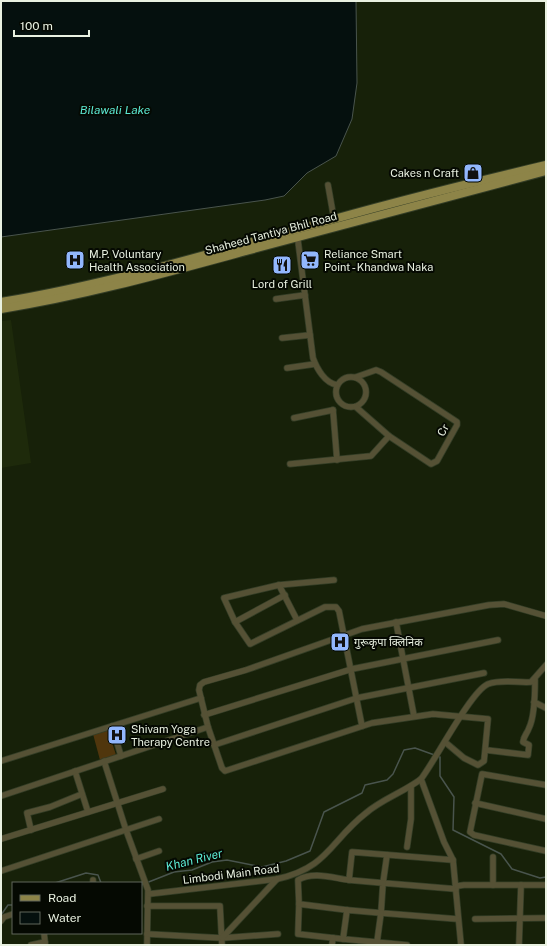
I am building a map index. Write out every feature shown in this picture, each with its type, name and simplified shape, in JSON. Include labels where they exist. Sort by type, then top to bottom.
[{"type":"main road","name":"Shaheed Tantiya Bhil Road","points":[[1,309],[83,293],[192,266],[297,233],[334,219],[402,200],[546,164]]},
{"type":"main road","name":"Shaheed Tantiya Bhil Road","points":[[1,302],[58,292],[546,171]]},
{"type":"street","points":[[328,185],[334,219]]},
{"type":"street","points":[[297,233],[315,364],[328,382],[337,385]]},
{"type":"street","points":[[276,299],[305,296]]},
{"type":"street","points":[[282,338],[310,335]]},
{"type":"street","points":[[287,368],[315,364]]},
{"type":"street","name":"Cr","points":[[356,377],[376,370],[381,372],[457,423],[437,461],[431,464],[389,436],[356,407]]},
{"type":"street","points":[[356,377],[364,384],[366,394],[361,403],[356,407],[345,407],[339,403],[335,392],[337,385],[345,378],[356,377]]},
{"type":"street","points":[[294,418],[333,410],[339,403]]},
{"type":"street","points":[[333,410],[337,460]]},
{"type":"street","points":[[290,464],[371,456],[389,436]]},
{"type":"street","points":[[334,580],[279,585],[258,591],[226,596],[224,600],[235,622],[250,644],[325,607],[336,607],[339,611],[352,669],[362,726]]},
{"type":"street","points":[[279,585],[297,620]]},
{"type":"street","points":[[235,622],[284,596]]},
{"type":"street","points":[[445,742],[464,758],[478,765],[484,761],[488,719],[433,714],[362,726],[229,771],[222,768],[204,715],[199,690],[200,686],[204,682],[344,637],[362,629],[489,604],[504,604],[546,616]]},
{"type":"street","points":[[396,622],[414,716]]},
{"type":"street","points":[[204,715],[352,669],[498,640]]},
{"type":"street","points":[[486,750],[528,755],[529,744],[524,742],[524,734],[529,728],[534,702],[535,680],[546,665]]},
{"type":"street","points":[[214,745],[357,698],[484,673]]},
{"type":"street","name":"Limbodi Main Road","points":[[149,894],[277,879],[293,876],[307,869],[319,862],[350,827],[366,812],[411,786],[420,779],[474,697],[487,684],[496,682],[531,682],[535,680]]},
{"type":"street","points":[[1,761],[201,698]]},
{"type":"street","points":[[534,702],[546,708]]},
{"type":"street","points":[[112,726],[121,756]]},
{"type":"street","points":[[1,796],[208,727]]},
{"type":"street","points":[[104,762],[149,894],[147,906],[147,945]]},
{"type":"street","points":[[75,771],[88,812]]},
{"type":"street","points":[[546,785],[484,773],[482,774],[470,832],[472,834],[546,851]]},
{"type":"street","points":[[420,779],[444,842],[453,860],[459,886],[457,919],[461,945]]},
{"type":"street","points":[[407,847],[411,819],[411,786]]},
{"type":"street","points":[[1,839],[162,789]]},
{"type":"street","points":[[31,830],[27,813],[50,807],[82,794]]},
{"type":"street","points":[[475,803],[546,819]]},
{"type":"street","points":[[1,871],[159,819]]},
{"type":"street","points":[[136,859],[159,851]]},
{"type":"street","points":[[349,880],[352,852],[453,860]]},
{"type":"street","points":[[378,942],[382,913],[383,884],[388,855]]},
{"type":"street","points":[[493,857],[493,885]]},
{"type":"street","points":[[407,945],[298,934],[298,880],[315,875],[383,884],[459,886],[546,885]]},
{"type":"street","points":[[222,938],[277,879]]},
{"type":"street","points":[[519,945],[521,885]]},
{"type":"street","points":[[299,904],[347,910],[457,919]]},
{"type":"street","points":[[147,906],[220,906],[222,945]]},
{"type":"street","points":[[343,938],[347,910]]},
{"type":"street","points":[[1,921],[4,917],[12,914]]},
{"type":"street","points":[[475,918],[546,918]]},
{"type":"street","points":[[31,945],[45,944],[44,934]]},
{"type":"street","points":[[147,934],[222,938],[278,934]]},
{"type":"street","points":[[332,938],[332,945]]},
{"type":"shaded area","points":[[11,320],[31,463],[1,468],[1,321]]},
{"type":"shaded area","points":[[108,730],[116,755],[100,760],[93,734]]},
{"type":"water","name":"Bilawali Lake","points":[[1,1],[356,1],[357,83],[352,119],[336,156],[307,173],[284,196],[265,200],[1,237]]},
{"type":"waterway","name":"Khan River","points":[[142,885],[174,872],[192,870],[212,862],[227,860],[262,867],[286,861],[310,851],[324,812],[362,793],[365,785],[387,780],[393,774],[404,750],[415,748],[440,757],[440,776],[454,797],[453,830],[501,854],[512,869],[540,878],[546,877]]},
{"type":"waterway","name":"Khan River","points":[[58,882],[86,873],[98,875],[101,882]]},
{"type":"waterway","name":"Khan River","points":[[1,915],[8,905],[12,905]]},
{"type":"place","name":"Cakes n Craft","points":[[473,173]]},
{"type":"place","name":"M.P. Voluntary Health Association","points":[[75,260]]},
{"type":"place","name":"Reliance Smart Point - Khandwa Naka","points":[[310,260]]},
{"type":"place","name":"Lord of Grill","points":[[282,265]]},
{"type":"place","name":"गुरूकृपा क्लिनिक","points":[[340,642]]},
{"type":"place","name":"Shivam Yoga Therapy Centre","points":[[117,735]]}]
